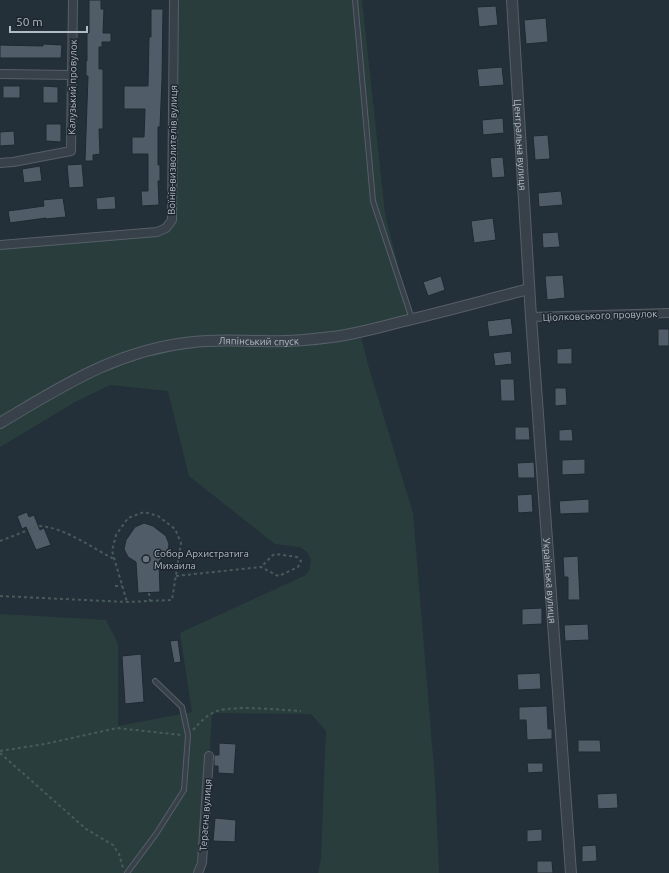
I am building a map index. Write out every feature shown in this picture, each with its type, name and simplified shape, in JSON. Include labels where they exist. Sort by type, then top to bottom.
[{"type":"street","name":"Калузький провулок","points":[[0,163],[13,162],[71,150],[73,0]]},
{"type":"street","name":"Воїнів-визволителів вулиця","points":[[0,245],[157,232],[166,228],[172,220],[174,0]]},
{"type":"street","name":"Центральна вулиця","points":[[512,0],[529,289]]},
{"type":"street","points":[[0,74],[72,75]]},
{"type":"street","name":"Ляпінський спуск","points":[[0,423],[67,383],[99,367],[134,354],[163,346],[216,340],[278,341],[314,339],[360,332],[529,289]]},
{"type":"street","name":"Українська вулиця","points":[[529,289],[570,873]]},
{"type":"street","name":"Ціолковського провулок","points":[[530,317],[669,313]]},
{"type":"street","name":"Терасна вулиця","points":[[198,873],[202,862],[209,756]]},
{"type":"lane","points":[[355,0],[373,201],[412,320]]},
{"type":"lane","points":[[125,873],[156,834],[184,790],[188,735],[182,707],[155,681]]},
{"type":"path","points":[[0,596],[127,602],[172,600],[180,543],[175,529],[158,516],[144,512],[128,518],[116,535],[112,551],[127,602]]},
{"type":"path","points":[[0,541],[39,526],[45,526],[69,535],[115,560]]},
{"type":"path","points":[[176,576],[261,567],[276,576],[279,576],[298,567],[301,561],[297,557],[276,554],[273,555],[261,567]]},
{"type":"path","points":[[115,586],[122,586]]},
{"type":"path","points":[[149,593],[150,601]]},
{"type":"path","points":[[0,752],[118,728],[188,735],[204,717],[219,710],[235,708],[301,711]]},
{"type":"path","points":[[0,752],[86,829],[113,845],[119,854],[125,873]]},
{"type":"green space","points":[[174,0],[362,0],[385,214],[412,320],[360,333],[368,365],[413,513],[435,782],[439,873],[318,873],[321,859],[326,731],[311,714],[212,713],[202,873],[0,873],[0,614],[106,620],[118,644],[118,726],[192,712],[180,633],[306,575],[310,568],[311,560],[307,552],[300,547],[275,544],[189,476],[168,391],[110,385],[75,402],[0,447],[0,245],[157,232],[172,220]]},
{"type":"building","points":[[89,0],[101,0],[101,9],[104,9],[103,33],[111,33],[111,42],[102,42],[102,47],[99,47],[99,69],[103,69],[103,129],[99,129],[100,154],[93,155],[93,161],[85,161],[88,76],[86,76],[86,61],[87,33],[89,33]]},
{"type":"building","points":[[496,6],[498,25],[479,27],[477,7]]},
{"type":"building","points":[[151,9],[163,9],[162,80],[160,127],[158,127],[158,165],[160,165],[160,181],[158,181],[159,205],[142,206],[141,191],[148,191],[148,154],[132,154],[132,137],[144,137],[145,109],[124,109],[124,86],[148,86]]},
{"type":"building","points":[[546,18],[548,42],[526,44],[524,20]]},
{"type":"building","points":[[43,44],[62,45],[61,58],[0,58],[0,45],[43,46]]},
{"type":"building","points":[[502,67],[504,85],[479,87],[477,69]]},
{"type":"building","points":[[3,86],[20,86],[20,98],[3,98]]},
{"type":"building","points":[[43,86],[58,87],[58,103],[43,103]]},
{"type":"building","points":[[503,118],[504,133],[483,135],[482,120]]},
{"type":"building","points":[[46,124],[61,124],[61,142],[46,141]]},
{"type":"building","points":[[14,131],[15,145],[0,146],[0,132]]},
{"type":"building","points":[[548,135],[550,159],[535,160],[533,136]]},
{"type":"building","points":[[503,157],[505,177],[492,178],[490,158]]},
{"type":"building","points":[[82,164],[84,187],[69,188],[67,165]]},
{"type":"building","points":[[40,166],[42,181],[24,183],[22,169]]},
{"type":"building","points":[[561,191],[563,205],[539,207],[538,193]]},
{"type":"building","points":[[115,196],[116,209],[97,210],[96,198]]},
{"type":"building","points":[[63,198],[66,217],[10,223],[8,211],[44,206],[43,200]]},
{"type":"building","points":[[493,218],[496,240],[474,243],[471,221]]},
{"type":"building","points":[[558,232],[560,247],[543,248],[542,233]]},
{"type":"building","points":[[563,275],[565,298],[547,300],[545,276]]},
{"type":"building","points":[[441,276],[445,290],[428,296],[423,282]]},
{"type":"building","points":[[511,318],[513,334],[489,337],[487,321]]},
{"type":"building","points":[[658,329],[669,329],[669,346],[658,346]]},
{"type":"building","points":[[572,348],[572,364],[557,364],[557,349]]},
{"type":"building","points":[[511,351],[512,364],[495,366],[493,353]]},
{"type":"building","points":[[500,379],[514,379],[515,401],[501,401]]},
{"type":"building","points":[[555,388],[566,388],[567,405],[555,406]]},
{"type":"building","points":[[515,427],[529,427],[530,440],[515,440]]},
{"type":"building","points":[[572,429],[573,441],[559,441],[559,430]]},
{"type":"building","points":[[585,459],[585,474],[562,475],[562,460]]},
{"type":"building","points":[[534,462],[535,478],[518,478],[517,463]]},
{"type":"building","points":[[532,494],[533,512],[518,513],[517,495]]},
{"type":"building","points":[[589,499],[589,513],[560,514],[559,501]]},
{"type":"building","points":[[27,512],[29,517],[34,515],[40,530],[44,528],[51,545],[36,550],[26,527],[22,529],[17,516]]},
{"type":"building","name":"Собор Архистратига Михаила","points":[[144,523],[153,526],[166,536],[169,544],[168,553],[159,561],[160,592],[138,593],[136,562],[128,557],[124,549],[126,540],[135,527]]},
{"type":"building","points":[[578,556],[580,600],[568,600],[568,577],[564,577],[563,557]]},
{"type":"building","points":[[542,608],[542,624],[522,625],[522,609]]},
{"type":"building","points":[[588,624],[589,640],[565,641],[564,625]]},
{"type":"building","points":[[178,640],[181,662],[174,663],[170,641]]},
{"type":"building","points":[[141,654],[144,702],[125,704],[122,656]]},
{"type":"building","points":[[540,673],[541,689],[518,690],[517,674]]},
{"type":"building","points":[[547,706],[548,729],[552,729],[552,739],[527,740],[526,720],[519,720],[519,707]]},
{"type":"building","points":[[578,740],[600,740],[601,752],[578,752]]},
{"type":"building","points":[[219,743],[236,744],[234,774],[218,773],[218,766],[214,766],[214,755],[219,755]]},
{"type":"building","points":[[527,763],[543,763],[543,772],[528,773]]},
{"type":"building","points":[[617,793],[618,808],[598,809],[597,794]]},
{"type":"building","points":[[215,818],[236,820],[235,842],[213,841]]},
{"type":"building","points":[[542,829],[542,841],[527,842],[527,830]]},
{"type":"building","points":[[596,845],[597,861],[582,862],[582,846]]},
{"type":"building","points":[[537,861],[552,861],[553,873],[537,873]]},
{"type":"place","name":"Собор Архистратига Михаила","points":[[146,559]]}]
